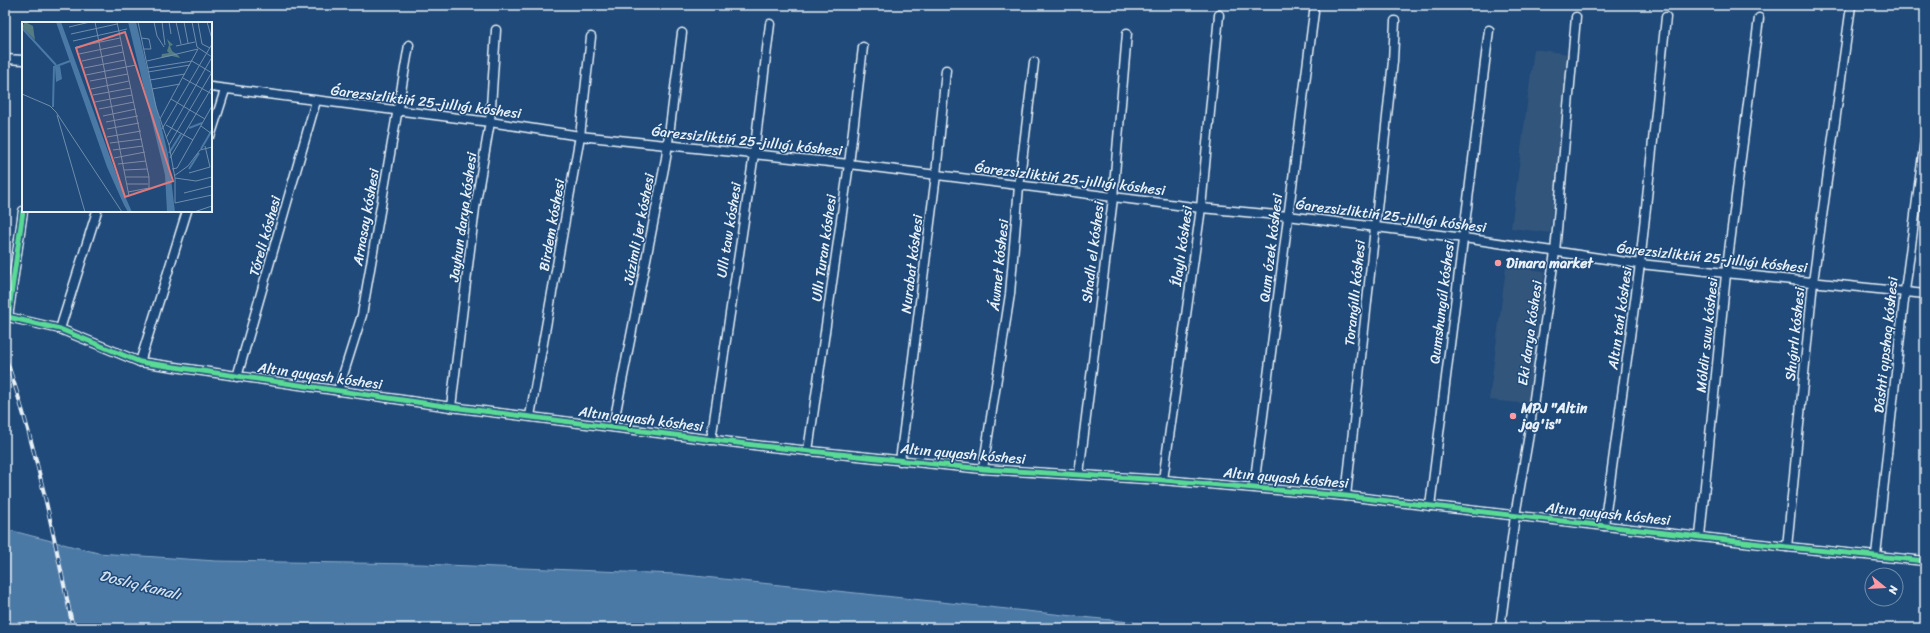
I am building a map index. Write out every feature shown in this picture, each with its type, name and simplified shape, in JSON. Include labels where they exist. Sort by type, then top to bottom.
[{"type":"street","name":"Shıǵırlı kóshesi","points":[[1786,547],[1813,282],[1851,6]]},
{"type":"street","name":"Qum ózek kóshesi","points":[[1254,488],[1314,12]]},
{"type":"street","name":"Ílaylı kóshesi","points":[[1163,480],[1201,208],[1219,16]]},
{"type":"street","name":"Eki darya kóshesi","points":[[1500,628],[1515,516],[1528,440],[1555,252],[1576,17]]},
{"type":"street","name":"Altın tań kóshesi","points":[[1604,526],[1640,264],[1666,17]]},
{"type":"street","name":"Móldir suw kóshesi","points":[[1700,536],[1726,274],[1759,18]]},
{"type":"street","name":"Toranǵıllı kóshesi","points":[[1346,496],[1393,62],[1395,21]]},
{"type":"street","name":"Ullı taw kóshesi","points":[[711,440],[754,154],[770,24]]},
{"type":"street","name":"Jayhun darya kóshesi","points":[[451,407],[475,208],[490,122],[496,30]]},
{"type":"street","name":"Qumshungúl kóshesi","points":[[1430,506],[1489,30]]},
{"type":"street","name":"Shadlı el kóshesi","points":[[1078,474],[1113,198],[1127,33]]},
{"type":"street","name":"Júzimli jer kóshesi","points":[[614,427],[668,146],[682,34]]},
{"type":"street","name":"Birdem kóshesi","points":[[530,416],[580,136],[591,37]]},
{"type":"street","name":"Arnasay kóshesi","points":[[338,391],[362,314],[399,110],[409,45]]},
{"type":"street","name":"Ullı Turan kóshesi","points":[[808,451],[849,164],[863,47]]},
{"type":"street","points":[[5,60],[22,60]]},
{"type":"street","name":"Áwmet kóshesi","points":[[983,469],[1010,294],[1019,186],[1034,62]]},
{"type":"street","name":"Nurabat kóshesi","points":[[900,461],[936,175],[946,70]]},
{"type":"street","name":"Ǵarezsizliktiń 25-jıllıǵı kóshesi","points":[[212,87],[490,122],[580,136],[849,164],[1113,198],[1288,216],[1464,238],[1640,264],[1925,294]]},
{"type":"street","points":[[212,131],[225,90]]},
{"type":"street","name":"Tóreli kóshesi","points":[[237,377],[316,101]]},
{"type":"street","name":"Dáshti qıpshaq kóshesi","points":[[1876,555],[1905,291],[1925,139]]},
{"type":"street","name":"Altın quyash kóshesi","points":[[23,212],[8,316],[60,329],[140,362],[451,407],[808,451],[983,469],[1163,480],[1346,496],[1786,547],[1925,561]]},
{"type":"street","points":[[60,329],[97,212]]},
{"type":"street","points":[[140,362],[187,212]]},
{"type":"shaded area","points":[[1534,49],[1569,54],[1550,233],[1511,228]]},
{"type":"shaded area","points":[[1506,267],[1545,271],[1528,404],[1489,400]]},
{"type":"water","name":"Doslıq kanalı","points":[[5,529],[98,553],[216,561],[421,564],[676,574],[1187,628],[5,628]]},
{"type":"railway","points":[[5,356],[35,457],[73,628]]},
{"type":"cycle path","points":[[23,212],[8,317],[60,329],[140,362],[451,407],[762,446],[983,469],[1163,480],[1346,496],[1787,547],[1925,561]]},
{"type":"place","name":"Dinara market","points":[[1498,263]]},
{"type":"place","name":"MPJ \"Altin jag'is\"","points":[[1513,416]]}]
